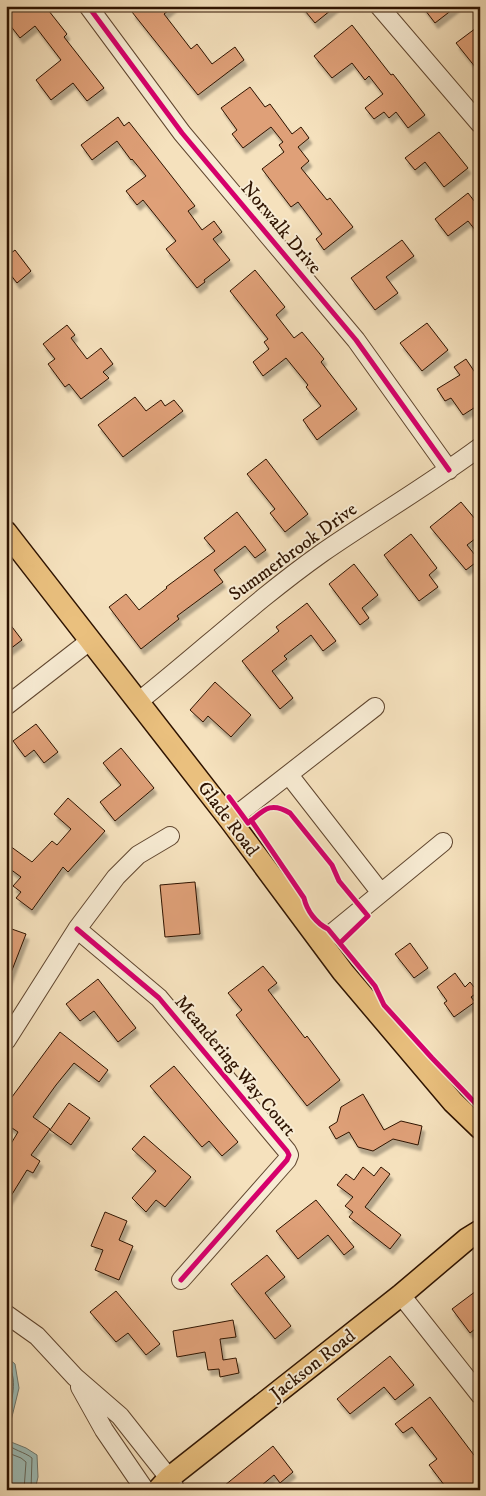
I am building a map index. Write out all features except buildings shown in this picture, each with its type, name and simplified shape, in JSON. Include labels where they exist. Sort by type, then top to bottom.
[{"type":"main road","name":"Glade Road","points":[[6,532],[230,820],[342,972],[453,1102],[480,1128]]},
{"type":"main road","name":"Glade Road","points":[[453,1102],[480,1143]]},
{"type":"main road","name":"Jackson Road","points":[[168,1486],[447,1255],[477,1234]]},
{"type":"street","name":"Norwalk Drive","points":[[88,6],[182,133],[356,340],[449,470]]},
{"type":"street","points":[[379,6],[480,124]]},
{"type":"street","name":"Summerbrook Drive","points":[[138,702],[287,579],[322,553],[449,470],[480,447]]},
{"type":"street","points":[[6,706],[91,640]]},
{"type":"street","points":[[230,820],[375,707]]},
{"type":"street","points":[[289,775],[381,893]]},
{"type":"street","points":[[6,1041],[77,929],[116,877],[138,855],[170,836]]},
{"type":"street","points":[[320,943],[443,842]]},
{"type":"street","name":"Meandering Way Court","points":[[77,929],[159,998],[289,1155],[287,1160],[181,1280]]},
{"type":"street","points":[[401,1295],[480,1395]]},
{"type":"street","points":[[6,1314],[37,1336],[75,1377],[120,1416],[168,1486]]},
{"type":"street","points":[[75,1377],[104,1430],[145,1490]]},
{"type":"water","points":[[8,1358],[15,1364],[19,1388],[8,1433],[11,1442],[37,1455],[38,1477],[35,1490],[6,1490],[6,1361]]},
{"type":"cycle path","points":[[88,6],[182,133],[356,340],[449,470]]},
{"type":"cycle path","points":[[229,797],[248,823],[263,811],[272,807],[283,809],[290,813],[332,865],[339,881],[368,916],[340,943]]},
{"type":"cycle path","points":[[251,820],[304,898],[313,916],[328,929],[375,986],[384,1005],[480,1108]]},
{"type":"cycle path","points":[[77,929],[159,998],[289,1155],[287,1160],[181,1280]]}]
